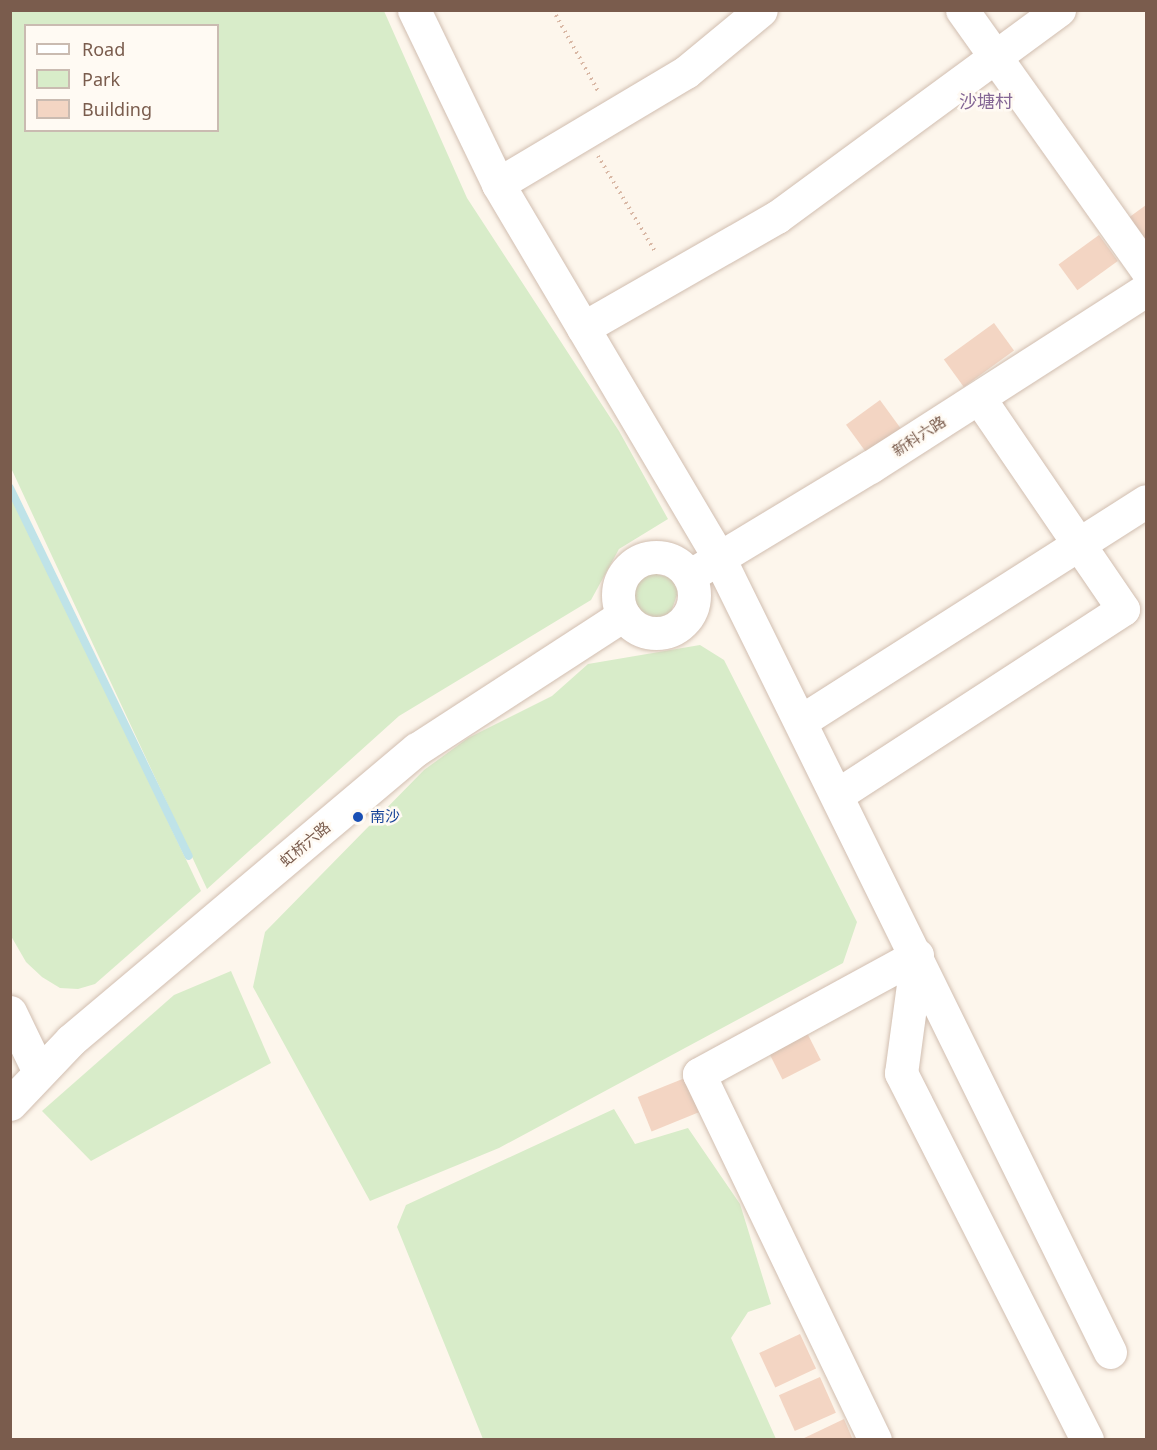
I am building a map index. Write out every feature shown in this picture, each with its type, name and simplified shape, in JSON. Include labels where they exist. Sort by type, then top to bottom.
[{"type":"street","points":[[414,10],[498,184],[719,558],[917,955],[1110,1352]]},
{"type":"street","points":[[498,184],[687,72],[761,10]]},
{"type":"street","points":[[962,10],[1146,269]]},
{"type":"street","points":[[583,328],[777,217],[993,55],[1059,10]]},
{"type":"street","name":"新科六路","points":[[689,576],[979,398],[1146,290]]},
{"type":"street","points":[[837,795],[1123,609],[979,398]]},
{"type":"street","points":[[801,721],[1146,501]]},
{"type":"street","points":[[660,557],[681,567],[689,576],[693,601],[681,624],[669,630],[650,632],[632,625],[624,615],[619,604],[621,581],[636,562],[660,557]]},
{"type":"street","name":"虹桥六路","points":[[10,1104],[71,1040],[417,750],[624,615]]},
{"type":"street","points":[[875,1440],[699,1074],[917,955]]},
{"type":"street","points":[[917,955],[901,1073],[1088,1440]]},
{"type":"street","points":[[10,1012],[39,1072]]},
{"type":"path","points":[[553,10],[612,116]]},
{"type":"path","points":[[584,132],[670,278]]},
{"type":"green space","points":[[11,10],[384,11],[467,198],[619,431],[668,519],[619,549],[591,600],[399,716],[207,889],[11,468]]},
{"type":"green space","points":[[10,489],[201,891],[95,984],[78,989],[60,988],[42,977],[26,962],[11,936]]},
{"type":"green space","points":[[649,572],[671,578],[678,592],[671,612],[657,619],[629,606],[635,581]]},
{"type":"green space","points":[[700,645],[724,660],[857,922],[843,963],[499,1148],[370,1201],[253,987],[265,932],[424,770],[468,738],[552,696],[588,664]]},
{"type":"green space","points":[[231,971],[271,1063],[91,1161],[42,1111],[174,995]]},
{"type":"green space","points":[[614,1109],[635,1144],[688,1128],[740,1204],[771,1304],[748,1312],[731,1338],[776,1439],[483,1439],[397,1227],[406,1205]]},
{"type":"building","points":[[1146,205],[1146,249],[1124,221]]},
{"type":"building","points":[[1099,235],[1118,261],[1077,290],[1059,264]]},
{"type":"building","points":[[994,323],[1014,351],[964,387],[944,359]]},
{"type":"building","points":[[880,400],[901,429],[867,454],[846,425]]},
{"type":"building","points":[[804,1027],[821,1060],[782,1079],[766,1047]]},
{"type":"building","points":[[685,1078],[699,1112],[652,1131],[638,1097]]},
{"type":"building","points":[[800,1334],[816,1368],[775,1387],[759,1353]]},
{"type":"building","points":[[820,1377],[836,1413],[795,1431],[779,1395]]},
{"type":"building","points":[[844,1419],[853,1440],[800,1440]]},
{"type":"waterway","points":[[10,488],[189,856]]},
{"type":"place","name":"南沙","points":[[358,817]]},
{"type":"district","name":"沙塘村","points":[[986,101]]}]
